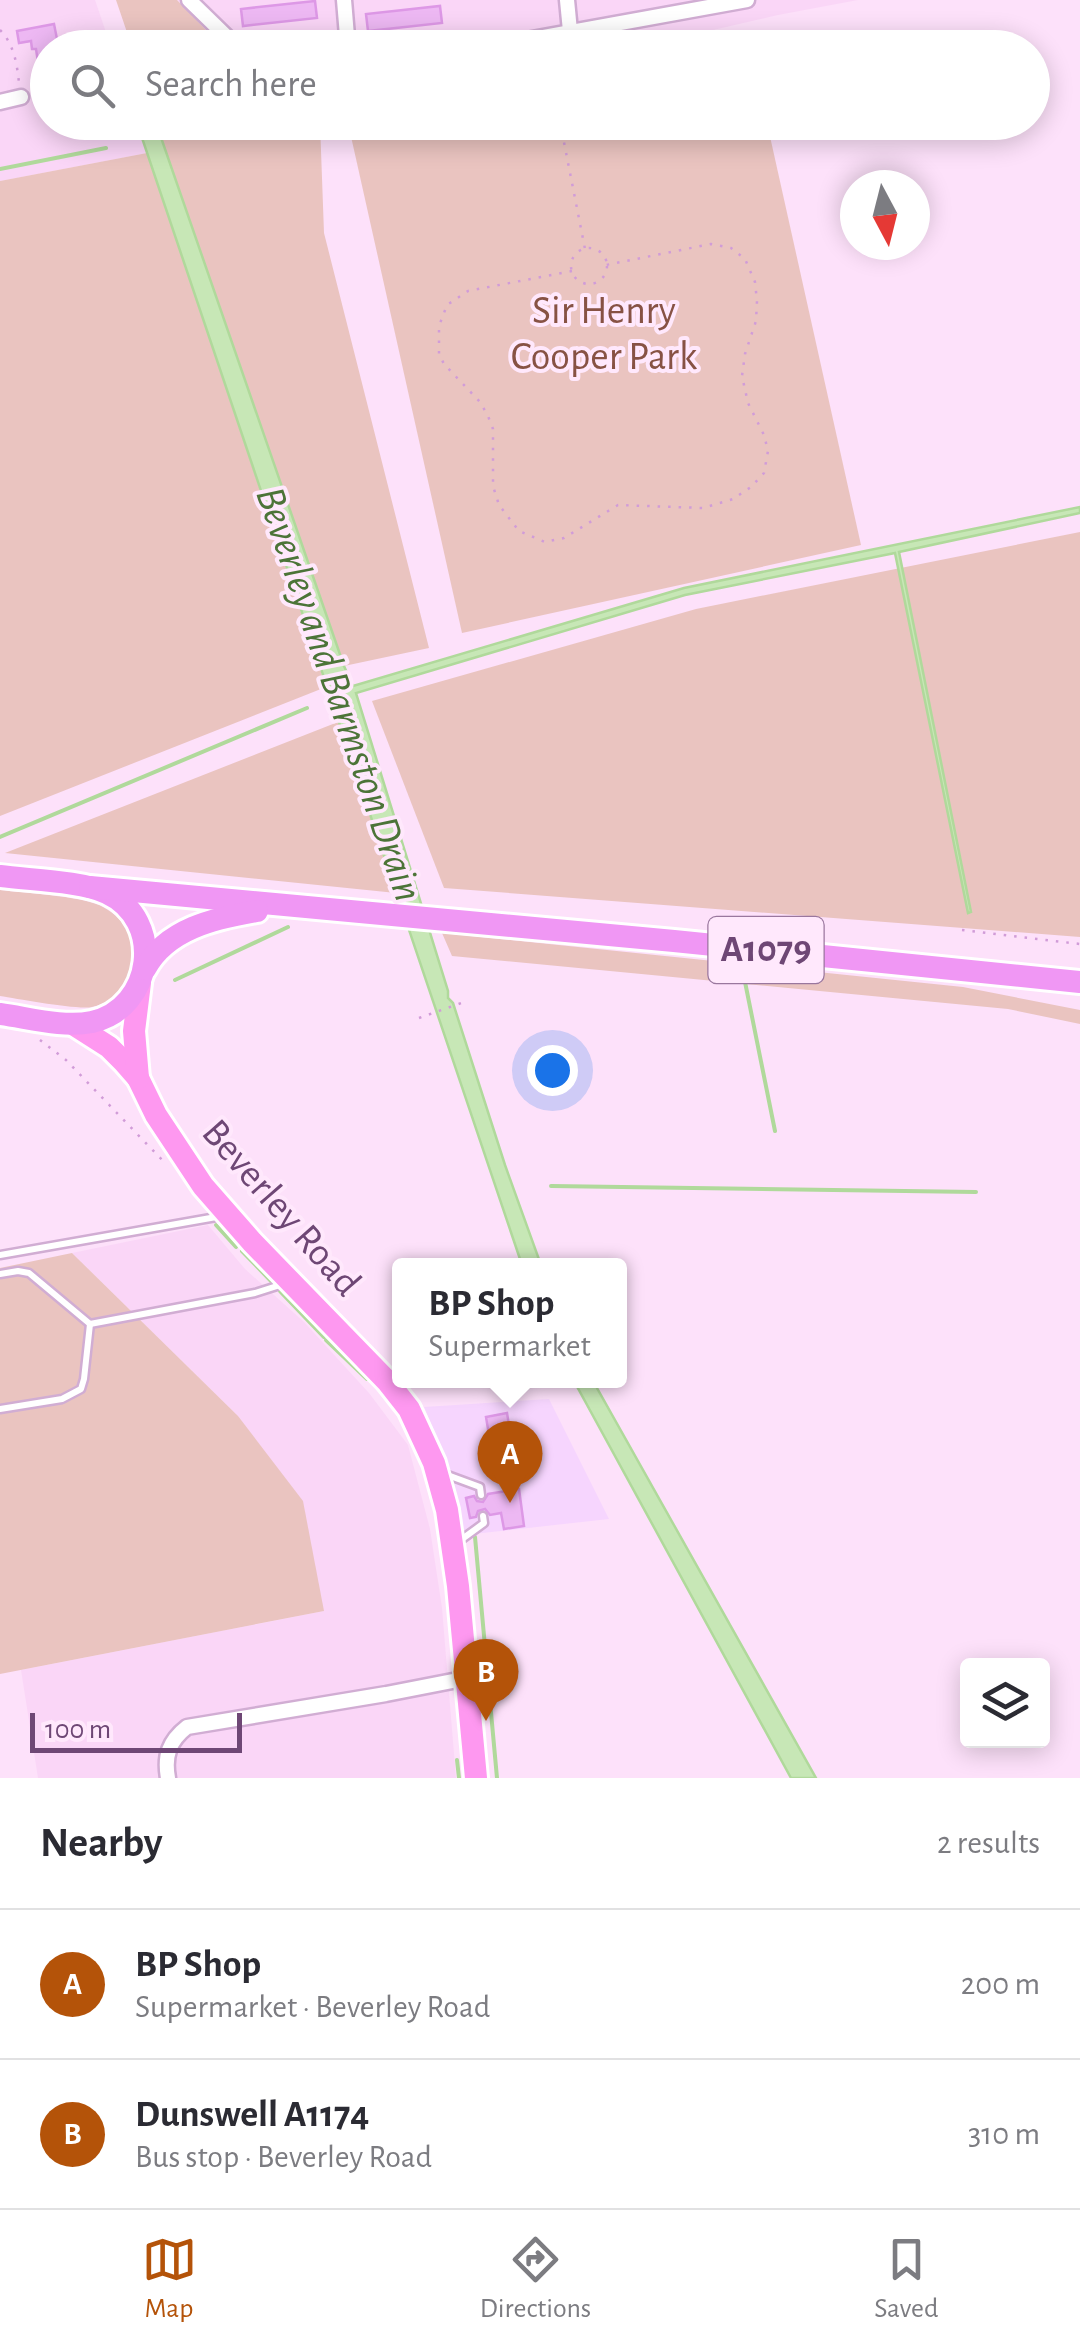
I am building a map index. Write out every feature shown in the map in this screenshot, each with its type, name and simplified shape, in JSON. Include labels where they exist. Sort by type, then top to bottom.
[{"type":"highway","points":[[0,876],[285,906]]},
{"type":"highway","points":[[90,887],[107,893],[135,916],[146,951],[143,976]]},
{"type":"highway","points":[[0,1014],[74,1024],[106,1018],[132,997],[152,954],[180,933],[220,919],[285,906]]},
{"type":"highway","name":"A1079","points":[[285,906],[1080,982]]},
{"type":"main road","name":"Beverley Road","points":[[138,1078],[134,1030],[143,976]]},
{"type":"main road","name":"Beverley Road","points":[[74,1024],[109,1048],[138,1078],[156,1115],[203,1186],[392,1387]]},
{"type":"main road","name":"Beverley Road","points":[[393,1388],[424,1436],[453,1546],[476,1778]]},
{"type":"street","points":[[189,0],[220,30]]},
{"type":"street","points":[[344,0],[346,30]]},
{"type":"street","points":[[566,0],[570,30],[747,0]]},
{"type":"street","points":[[0,102],[21,97]]},
{"type":"street","points":[[168,1778],[168,1749],[176,1735],[187,1727],[468,1678]]},
{"type":"lane","points":[[0,1255],[228,1214]]},
{"type":"lane","points":[[0,1274],[28,1272],[90,1324]]},
{"type":"lane","points":[[90,1324],[255,1292],[276,1286],[286,1277]]},
{"type":"lane","points":[[0,1409],[62,1399],[81,1390],[90,1324]]},
{"type":"lane","points":[[436,1472],[480,1487],[481,1495]]},
{"type":"lane","points":[[453,1546],[484,1523],[483,1516]]},
{"type":"path","points":[[0,30],[12,46],[21,97]]},
{"type":"path","points":[[564,140],[585,249]]},
{"type":"path","points":[[572,271],[468,291],[446,306],[440,326],[439,354],[444,364],[480,402],[493,429],[493,486],[499,505],[518,531],[545,542],[564,538],[618,505],[703,508],[733,499],[752,487],[764,472],[768,451],[748,403],[742,376],[757,301],[755,282],[745,259],[731,248],[711,244],[606,265]]},
{"type":"path","points":[[585,249],[602,254],[606,265],[604,276],[588,284],[578,280],[572,271],[572,260],[585,249]]},
{"type":"path","points":[[962,930],[1080,944]]},
{"type":"path","points":[[419,1018],[467,1001]]},
{"type":"path","points":[[32,1033],[66,1060],[176,1174]]},
{"type":"shaded area","points":[[0,0],[95,0],[105,30],[30,30],[30,140],[143,140],[147,153],[0,181]]},
{"type":"shaded area","points":[[177,0],[858,0],[713,30],[206,30]]},
{"type":"shaded area","points":[[208,1225],[245,1269],[304,1322],[369,1393],[408,1445],[430,1529],[442,1608],[456,1778],[38,1778],[21,1670],[324,1611],[238,1416],[72,1253]]},
{"type":"shaded area","points":[[549,1399],[609,1519],[464,1535],[457,1500],[424,1407]]},
{"type":"green space","points":[[116,0],[177,0],[206,30],[126,30]]},
{"type":"green space","points":[[162,140],[321,140],[324,233],[429,648],[344,666]]},
{"type":"green space","name":"Sir Henry Cooper Park","points":[[352,140],[771,140],[861,545],[462,633]]},
{"type":"green space","points":[[147,153],[326,687],[0,816],[0,181]]},
{"type":"green space","points":[[1080,532],[1080,937],[444,888],[372,701],[696,609]]},
{"type":"green space","points":[[338,722],[396,893],[5,853]]},
{"type":"green space","points":[[0,890],[78,899],[115,915],[133,944],[131,975],[123,989],[110,1000],[85,1008],[0,996]]},
{"type":"green space","points":[[442,933],[963,987],[1080,1010],[1080,1024],[1008,1009],[452,956]]},
{"type":"green space","points":[[72,1253],[238,1416],[303,1501],[324,1611],[0,1674],[0,1268]]},
{"type":"water","name":"Beverley and Barmston Drain","points":[[143,140],[162,140],[353,686],[684,588],[1080,507],[1080,513],[899,552],[971,912],[968,913],[895,553],[685,595],[356,693],[448,998],[453,1003],[538,1258],[520,1258]]},
{"type":"water","points":[[578,1388],[597,1388],[816,1778],[791,1778]]},
{"type":"building","points":[[315,1],[317,18],[243,26],[241,9]]},
{"type":"building","points":[[440,6],[442,23],[368,30],[366,14]]},
{"type":"building","points":[[54,24],[55,30],[30,30],[30,41],[19,43],[17,31]]},
{"type":"building","points":[[507,1413],[515,1462],[494,1465],[486,1417]]},
{"type":"building","points":[[519,1489],[524,1526],[504,1529],[501,1513],[490,1515],[485,1509],[470,1518],[466,1498],[474,1496],[483,1502],[488,1494]]},
{"type":"waterway","points":[[0,169],[106,148]]},
{"type":"waterway","name":"Beverley and Barmston Drain","points":[[0,837],[307,708]]},
{"type":"waterway","points":[[175,980],[288,927]]},
{"type":"waterway","points":[[742,967],[775,1131]]},
{"type":"waterway","points":[[551,1186],[976,1192]]},
{"type":"waterway","points":[[216,1225],[236,1247]]},
{"type":"waterway","points":[[242,1251],[272,1282]]},
{"type":"waterway","points":[[280,1291],[324,1337]]},
{"type":"waterway","points":[[326,1340],[367,1379]]},
{"type":"waterway","points":[[475,1537],[497,1778]]},
{"type":"waterway","points":[[457,1760],[459,1778]]},
{"type":"place","name":"BP Shop","points":[[510,1503]]},
{"type":"place","name":"Dunswell A1174","points":[[486,1721]]}]
